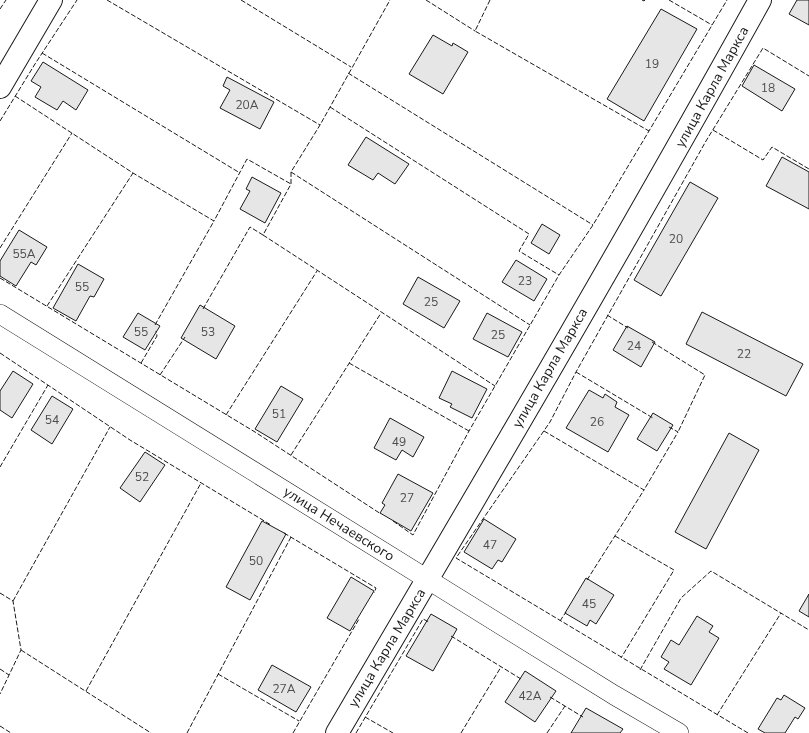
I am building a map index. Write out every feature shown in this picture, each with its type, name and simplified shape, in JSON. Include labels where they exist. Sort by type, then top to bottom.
[{"type":"main road","points":[[0,87],[51,0]]},
{"type":"main road","name":"улица Карла Маркса","points":[[337,733],[676,152],[760,0]]},
{"type":"street","name":"улица Нечаевского","points":[[0,314],[614,695],[679,733]]},
{"type":"building","points":[[797,0],[809,0],[809,25],[789,14]]},
{"type":"building","points":[[661,9],[697,29],[644,121],[607,99]]},
{"type":"building","points":[[433,35],[452,46],[453,43],[468,52],[443,94],[409,74]]},
{"type":"building","points":[[43,62],[88,90],[76,110],[63,101],[57,110],[35,97],[41,87],[31,81]]},
{"type":"building","points":[[754,65],[795,89],[782,111],[742,86]]},
{"type":"building","points":[[227,77],[274,102],[260,129],[220,108],[230,90],[223,86]]},
{"type":"building","points":[[366,137],[409,164],[395,184],[378,173],[373,180],[348,165]]},
{"type":"building","points":[[782,157],[809,172],[809,209],[766,186]]},
{"type":"building","points":[[252,177],[281,193],[265,223],[240,209],[250,191],[246,189]]},
{"type":"building","points":[[690,182],[718,198],[661,296],[634,280]]},
{"type":"building","points":[[542,224],[560,235],[549,254],[531,243]]},
{"type":"building","points":[[19,230],[47,247],[36,265],[31,262],[16,286],[0,276],[0,261]]},
{"type":"building","points":[[516,260],[547,279],[534,301],[502,282]]},
{"type":"building","points":[[78,264],[104,279],[94,297],[90,296],[76,321],[53,308]]},
{"type":"building","points":[[418,277],[460,301],[444,328],[403,304]]},
{"type":"building","points":[[200,305],[235,326],[216,359],[181,338]]},
{"type":"building","points":[[702,312],[803,364],[786,396],[686,344]]},
{"type":"building","points":[[138,313],[160,326],[145,350],[123,337]]},
{"type":"building","points":[[487,313],[522,332],[508,357],[473,339]]},
{"type":"building","points":[[627,326],[655,342],[641,367],[613,350]]},
{"type":"building","points":[[13,371],[33,384],[12,418],[0,410],[0,391]]},
{"type":"building","points":[[452,371],[487,389],[472,418],[450,407],[452,404],[439,398]]},
{"type":"building","points":[[281,386],[303,399],[277,442],[255,429]]},
{"type":"building","points":[[589,390],[603,398],[605,394],[617,402],[615,407],[629,415],[608,452],[566,428]]},
{"type":"building","points":[[52,396],[73,409],[52,444],[31,430]]},
{"type":"building","points":[[653,413],[673,425],[657,451],[637,439]]},
{"type":"building","points":[[390,418],[424,437],[413,457],[402,450],[396,460],[374,448]]},
{"type":"building","points":[[729,433],[759,450],[706,549],[675,532]]},
{"type":"building","points":[[145,452],[165,465],[140,502],[120,488]]},
{"type":"building","points":[[398,474],[433,493],[411,531],[380,513],[385,505],[382,503]]},
{"type":"building","points":[[484,519],[516,539],[502,562],[498,560],[492,569],[464,552]]},
{"type":"building","points":[[262,521],[286,534],[250,600],[226,587]]},
{"type":"building","points":[[351,577],[374,591],[350,631],[327,618]]},
{"type":"building","points":[[586,578],[614,595],[596,624],[590,620],[587,626],[565,613]]},
{"type":"building","points":[[809,594],[809,617],[799,611]]},
{"type":"building","points":[[431,614],[457,629],[433,671],[406,656]]},
{"type":"building","points":[[697,616],[713,626],[709,632],[719,638],[691,685],[664,669],[669,662],[661,657],[671,640],[679,645]]},
{"type":"building","points":[[272,665],[311,687],[296,712],[258,690]]},
{"type":"building","points":[[525,671],[556,691],[535,722],[505,702]]},
{"type":"building","points":[[784,695],[805,708],[798,719],[795,717],[785,733],[765,733],[758,729],[777,698],[781,700]]},
{"type":"building","points":[[586,708],[623,729],[620,733],[571,733]]},
{"type":"fence","points":[[0,9],[6,0]]},
{"type":"fence","points":[[0,121],[77,0]]},
{"type":"fence","points":[[107,0],[320,125]]},
{"type":"fence","points":[[241,0],[351,67]]},
{"type":"fence","points":[[203,309],[250,227],[263,235],[291,184],[291,172],[320,125],[390,0]]},
{"type":"fence","points":[[426,0],[475,31]]},
{"type":"fence","points":[[490,0],[475,31],[649,131]]},
{"type":"fence","points":[[669,0],[712,25]]},
{"type":"fence","points":[[393,521],[413,535],[469,431],[559,275],[593,225],[727,0]]},
{"type":"fence","points":[[748,733],[456,558],[550,422],[576,372],[706,141],[763,48],[809,76]]},
{"type":"fence","points":[[42,53],[240,173]]},
{"type":"fence","points":[[348,73],[593,225]]},
{"type":"fence","points":[[15,96],[133,173],[214,221],[247,159],[291,184]]},
{"type":"fence","points":[[330,107],[529,234],[519,251],[559,275]]},
{"type":"fence","points":[[713,130],[763,160],[772,147],[809,169]]},
{"type":"fence","points":[[0,248],[72,133]]},
{"type":"fence","points":[[291,172],[530,325]]},
{"type":"fence","points":[[47,306],[133,173]]},
{"type":"fence","points":[[155,325],[214,221]]},
{"type":"fence","points":[[263,235],[495,386]]},
{"type":"fence","points":[[226,415],[317,271]]},
{"type":"fence","points":[[0,278],[255,432],[381,514]]},
{"type":"fence","points":[[291,455],[381,313]]},
{"type":"fence","points":[[607,315],[628,328]]},
{"type":"fence","points":[[141,363],[157,336],[156,331]]},
{"type":"fence","points":[[160,375],[185,337]]},
{"type":"fence","points":[[652,342],[705,375],[678,432]]},
{"type":"fence","points":[[0,353],[130,440],[271,525]]},
{"type":"fence","points":[[349,363],[469,431]]},
{"type":"fence","points":[[576,372],[653,418]]},
{"type":"fence","points":[[0,467],[48,385]]},
{"type":"fence","points":[[13,601],[110,427]]},
{"type":"fence","points":[[544,431],[644,490],[678,432],[669,427]]},
{"type":"fence","points":[[86,691],[201,483]]},
{"type":"fence","points":[[587,580],[644,490]]},
{"type":"fence","points":[[284,533],[376,588],[374,593]]},
{"type":"fence","points":[[615,536],[674,570],[621,658]]},
{"type":"fence","points":[[187,733],[291,537]]},
{"type":"fence","points":[[640,670],[681,598],[711,571],[809,630]]},
{"type":"fence","points":[[0,593],[13,601],[21,650],[0,694]]},
{"type":"fence","points":[[560,621],[566,612]]},
{"type":"fence","points":[[717,715],[781,613]]},
{"type":"fence","points":[[293,733],[359,619]]},
{"type":"fence","points":[[356,733],[423,619],[429,622]]},
{"type":"fence","points":[[451,636],[521,679]]},
{"type":"fence","points":[[21,650],[151,733]]},
{"type":"fence","points":[[461,733],[501,667]]},
{"type":"fence","points":[[0,669],[9,675]]},
{"type":"fence","points":[[218,674],[299,721]]},
{"type":"fence","points":[[550,697],[583,717]]},
{"type":"fence","points":[[547,733],[565,706]]},
{"type":"fence","points":[[365,717],[393,733]]},
{"type":"fence","points":[[0,726],[11,733]]}]
